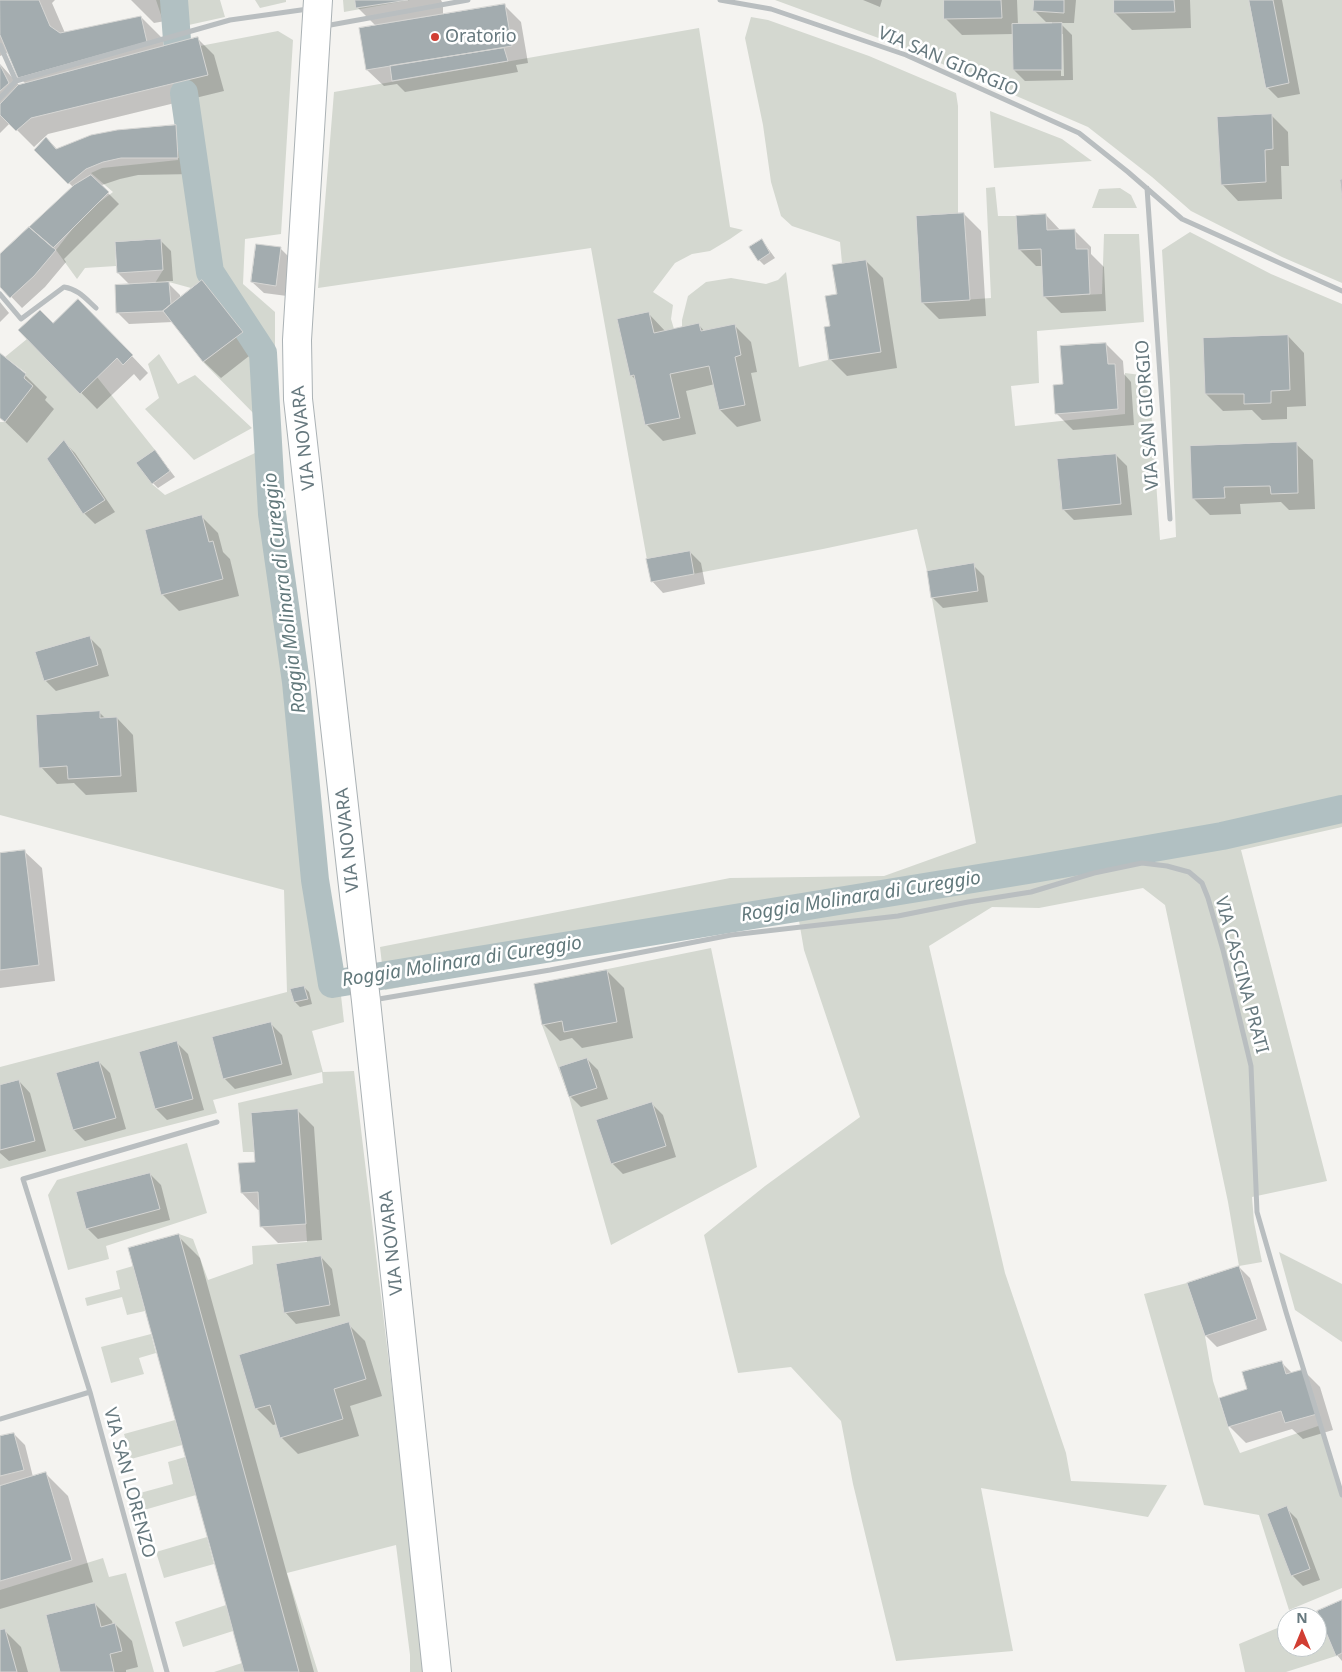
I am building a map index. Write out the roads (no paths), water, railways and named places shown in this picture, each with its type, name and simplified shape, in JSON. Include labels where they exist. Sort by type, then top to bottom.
[{"type":"main road","name":"VIA NOVARA","points":[[318,12],[297,340],[298,399],[364,986],[437,1672]]},
{"type":"street","points":[[0,98],[16,82],[230,20],[468,0]]},
{"type":"street","name":"VIA SAN GIORGIO","points":[[720,0],[771,9],[906,55],[1079,133],[1182,219],[1342,291]]},
{"type":"street","points":[[0,45],[16,82]]},
{"type":"street","name":"VIA SAN GIORGIO","points":[[1147,188],[1170,519]]},
{"type":"street","points":[[0,294],[21,319],[64,287],[72,288],[96,308]]},
{"type":"street","name":"VIA CASCINA PRATI","points":[[364,986],[550,970],[731,935],[898,916],[1031,892],[1094,873],[1142,863],[1167,866],[1189,872],[1202,883],[1208,898],[1223,950],[1251,1066],[1257,1212],[1342,1494]]},
{"type":"street","points":[[90,1392],[23,1179],[216,1122]]},
{"type":"street","name":"VIA SAN LORENZO","points":[[0,1419],[90,1392],[167,1672]]},
{"type":"waterway","name":"Roggia Molinara di Cureggio","points":[[174,0],[177,40]]},
{"type":"waterway","name":"Roggia Molinara di Cureggio","points":[[184,93],[210,272],[263,353],[272,514],[296,682],[315,880],[332,984],[1028,870],[1222,836],[1342,809]]},
{"type":"place","name":"Oratorio","points":[[435,37]]}]
